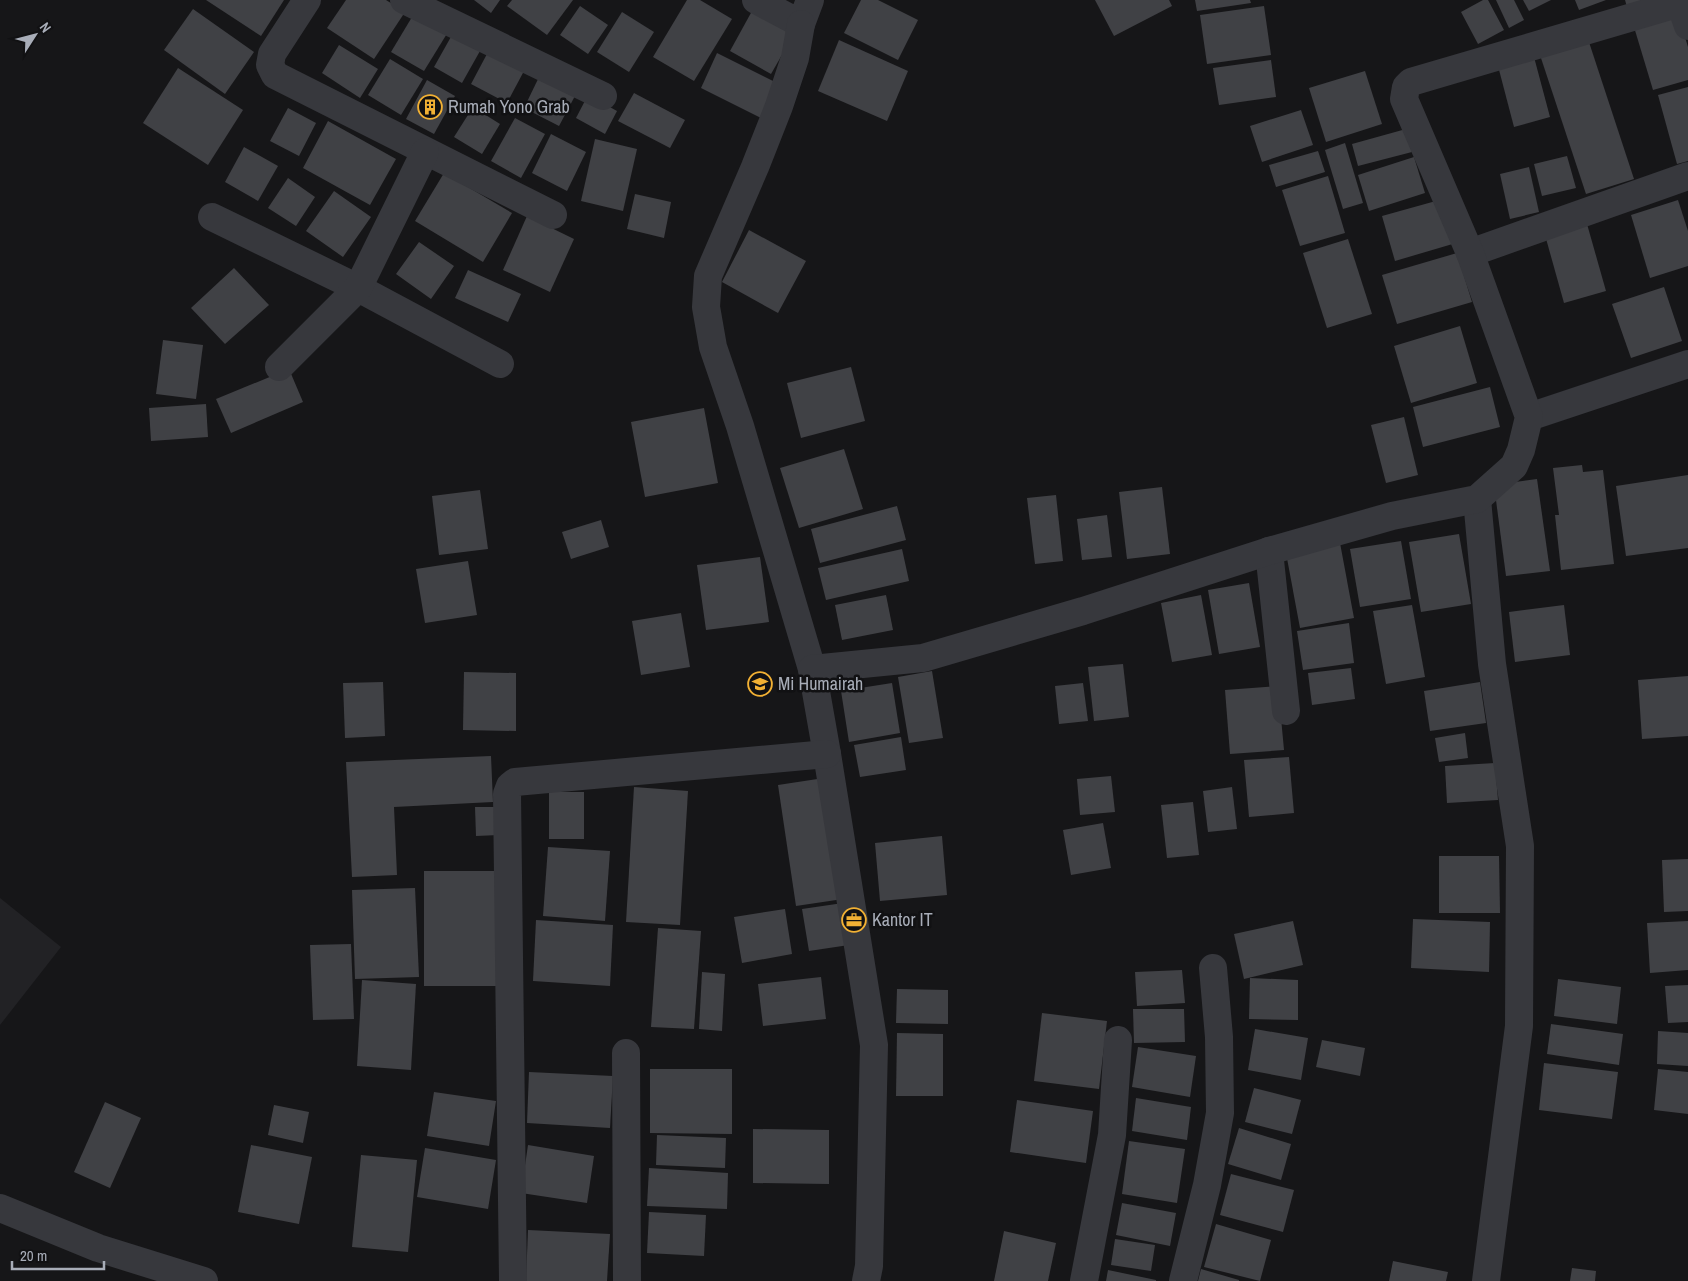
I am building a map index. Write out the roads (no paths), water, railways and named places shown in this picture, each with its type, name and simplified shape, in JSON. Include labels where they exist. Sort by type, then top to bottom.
[{"type":"street","points":[[307,0],[272,54],[270,66],[275,75],[553,215]]},
{"type":"street","points":[[404,0],[603,96]]},
{"type":"street","points":[[756,0],[805,12],[795,58],[779,106],[708,276],[706,307],[713,347],[740,426],[812,669],[827,754],[874,1045],[869,1266],[866,1281]]},
{"type":"street","points":[[812,669],[923,658],[1083,611],[1269,551],[1392,516],[1477,499],[1514,466],[1521,450],[1530,417],[1470,253],[1404,99],[1406,87],[1411,82],[1682,10]]},
{"type":"street","points":[[279,367],[358,288],[425,152]]},
{"type":"street","points":[[1470,253],[1688,176]]},
{"type":"street","points":[[212,217],[358,288],[500,364]]},
{"type":"street","points":[[1530,417],[1688,364]]},
{"type":"street","points":[[1477,499],[1492,664],[1520,846],[1519,1026],[1486,1281]]},
{"type":"street","points":[[1269,551],[1286,711]]},
{"type":"street","points":[[513,1281],[507,794],[510,786],[515,782],[827,754]]},
{"type":"street","points":[[1183,1281],[1206,1185],[1220,1113],[1219,1037],[1213,968]]},
{"type":"street","points":[[1084,1281],[1112,1135],[1118,1040]]},
{"type":"street","points":[[626,1053],[627,1281]]},
{"type":"street","points":[[0,1208],[98,1248],[204,1281]]},
{"type":"place","name":"Rumah Yono Grab","points":[[430,107]]},
{"type":"place","name":"Mi Humairah","points":[[760,684]]},
{"type":"place","name":"Kantor IT","points":[[854,920]]}]
